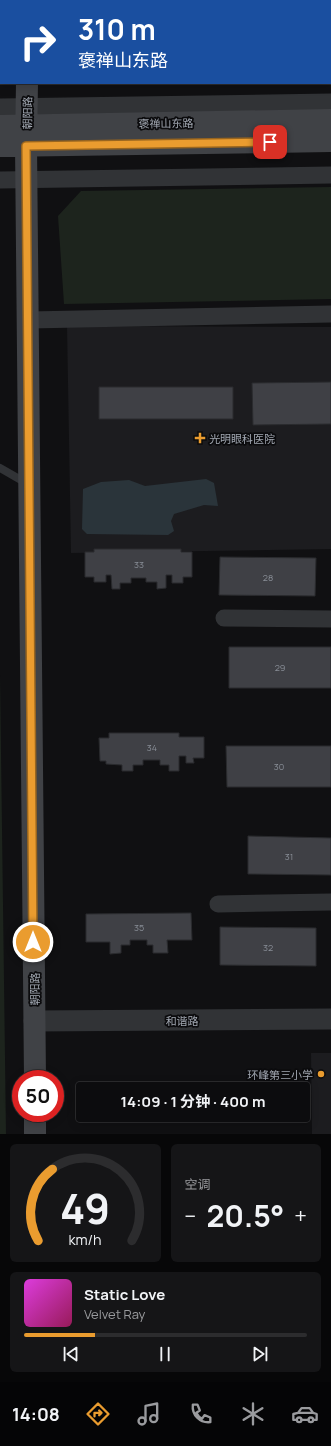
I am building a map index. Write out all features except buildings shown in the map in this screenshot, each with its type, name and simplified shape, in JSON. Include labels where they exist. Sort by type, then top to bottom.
[{"type":"main road","name":"朝阳路","points":[[28,84],[27,179],[35,1070]]},
{"type":"main road","name":"褒禅山东路","points":[[0,126],[331,120]]},
{"type":"main road","name":"褒禅山东路","points":[[0,146],[27,126],[331,141]]},
{"type":"main road","points":[[35,1122],[35,1134]]},
{"type":"street","points":[[0,107],[27,126],[331,102]]},
{"type":"street","points":[[0,180],[331,175]]},
{"type":"street","points":[[29,320],[331,314]]},
{"type":"street","points":[[224,618],[331,619]]},
{"type":"street","points":[[218,904],[331,902]]},
{"type":"street","name":"和谐路","points":[[34,1021],[331,1019]]},
{"type":"lane","points":[[0,468],[30,486]]},
{"type":"shaded area","points":[[331,187],[331,299],[64,304],[58,216],[81,191]]},
{"type":"shaded area","name":"光明眼科医院","points":[[67,326],[331,327],[331,549],[71,553]]},
{"type":"shaded area","points":[[206,479],[214,483],[218,506],[204,505],[174,514],[171,521],[174,531],[168,535],[87,534],[82,529],[83,489],[101,482],[129,480],[145,486]]},
{"type":"shaded area","points":[[0,675],[6,1134],[0,1134]]},
{"type":"shaded area","name":"环峰第三小学","points":[[311,1053],[331,1053],[331,1134],[312,1134]]},
{"type":"place","name":"光明眼科医院","points":[[200,438]]},
{"type":"place","name":"环峰第三小学","points":[[321,1074]]},
{"type":"route","points":[[33,942],[26,146],[270,142]]}]
